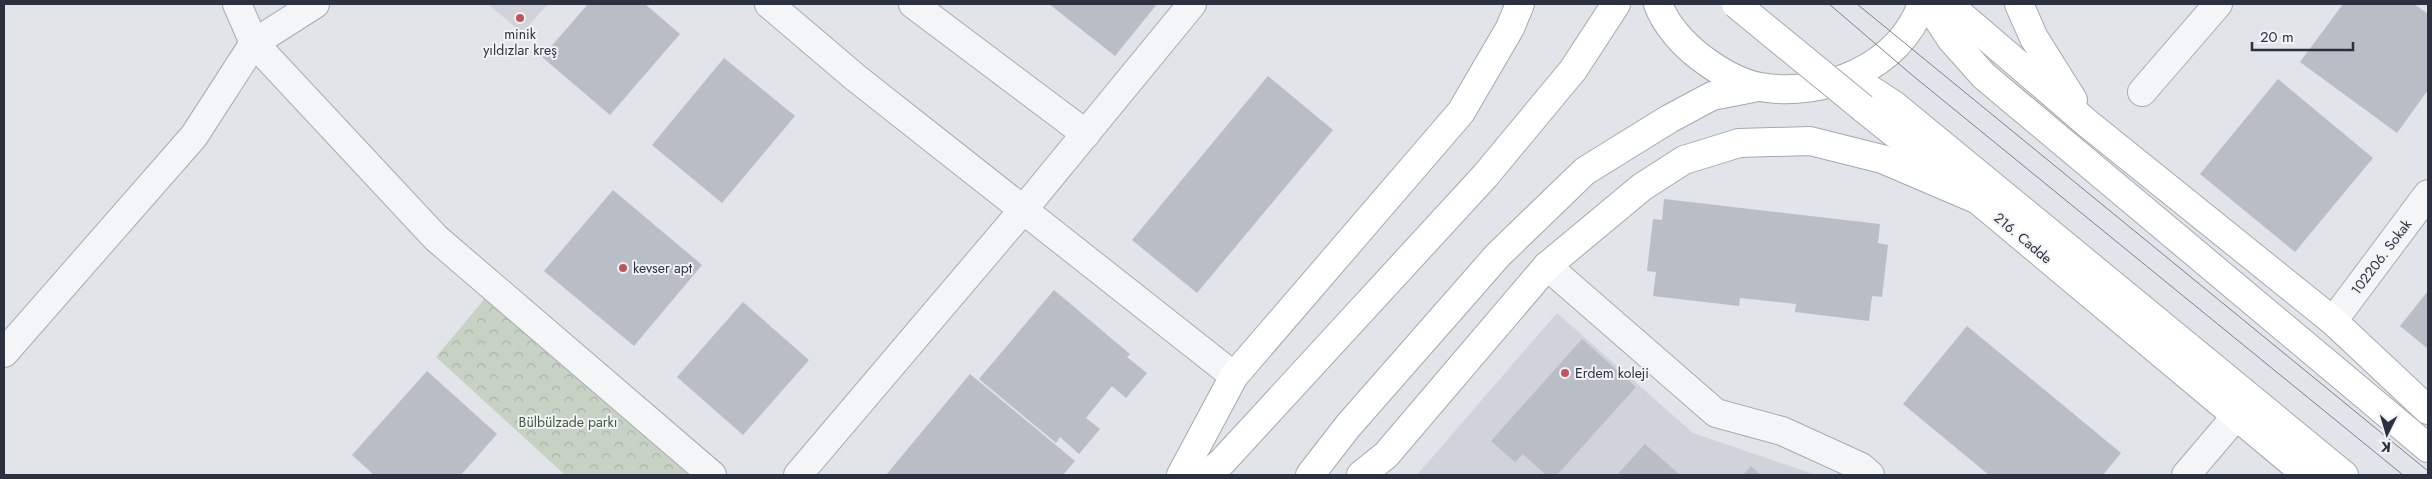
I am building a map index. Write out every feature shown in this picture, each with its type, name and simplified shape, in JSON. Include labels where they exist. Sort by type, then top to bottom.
[{"type":"main road","points":[[1181,475],[1234,376],[1460,112],[1510,28],[1520,4]]},
{"type":"main road","points":[[1207,475],[1222,462],[1485,176],[1573,70],[1616,4]]},
{"type":"main road","points":[[1658,4],[1685,46],[1719,72],[1758,87],[1790,90],[1821,87],[1851,77],[1879,60],[1902,38],[1922,4]]},
{"type":"main road","name":"216. Cadde","points":[[1736,4],[1978,200],[2307,475]]},
{"type":"main road","points":[[1928,4],[1951,39],[1984,76],[2428,448]]},
{"type":"main road","points":[[1948,4],[2087,123],[2333,321],[2428,410]]},
{"type":"main road","points":[[2020,4],[2034,38],[2087,123]]},
{"type":"main road","points":[[1851,77],[1894,104],[2344,475]]},
{"type":"main road","points":[[1310,475],[1348,426],[1498,255],[1584,171],[1669,119],[1712,96],[1758,87]]},
{"type":"main road","points":[[1361,475],[1386,455],[1547,266],[1642,187],[1684,160],[1739,143],[1810,140],[1882,159],[1978,200]]},
{"type":"street","points":[[237,4],[254,43],[436,238],[712,475]]},
{"type":"street","points":[[4,353],[194,136],[254,43],[315,4]]},
{"type":"street","points":[[769,4],[856,78],[1234,376]]},
{"type":"street","points":[[913,4],[1086,134]]},
{"type":"street","points":[[798,475],[1023,210],[1192,4]]},
{"type":"street","points":[[2142,92],[2218,4]]},
{"type":"street","name":"102206. Sokak","points":[[2333,321],[2428,194]]},
{"type":"street","points":[[1547,266],[1716,413],[1782,431],[1860,467],[1870,475]]},
{"type":"street","points":[[2186,475],[2237,415]]},
{"type":"shaded area","name":"minik yıldızlar kreş","points":[[488,4],[548,4],[522,33]]},
{"type":"shaded area","name":"Erdem koleji","points":[[1557,313],[1693,433],[1816,475],[1417,475]]},
{"type":"green space","name":"Bülbülzade parkı","points":[[487,296],[692,475],[565,475],[436,357]]},
{"type":"building","points":[[588,4],[645,4],[680,34],[610,115],[542,57]]},
{"type":"building","points":[[1049,4],[1157,4],[1115,56]]},
{"type":"building","points":[[2343,4],[2414,4],[2428,14],[2428,90],[2397,133],[2300,62]]},
{"type":"building","points":[[724,58],[795,116],[722,203],[652,145]]},
{"type":"building","points":[[1268,76],[1333,130],[1197,293],[1132,240]]},
{"type":"building","points":[[2278,79],[2373,158],[2295,252],[2200,174]]},
{"type":"building","name":"kevser apt","points":[[613,190],[702,265],[634,346],[544,271]]},
{"type":"building","points":[[1664,199],[1880,224],[1878,243],[1888,245],[1882,297],[1872,296],[1869,321],[1795,312],[1796,304],[1740,298],[1739,306],[1653,296],[1656,272],[1647,271],[1653,219],[1662,220]]},
{"type":"building","points":[[1054,290],[1130,354],[1127,357],[1147,373],[1126,398],[1112,386],[1086,418],[1100,429],[1079,454],[1060,437],[1056,443],[979,379]]},
{"type":"building","points":[[2428,291],[2428,349],[2400,326]]},
{"type":"building","points":[[743,302],[809,360],[743,435],[677,377]]},
{"type":"building","points":[[1967,326],[2121,453],[2103,475],[1989,475],[1903,404]]},
{"type":"building","points":[[1582,339],[1636,387],[1557,475],[1546,475],[1523,454],[1515,462],[1491,441]]},
{"type":"building","points":[[427,371],[497,434],[461,475],[374,475],[352,455]]},
{"type":"building","points":[[970,374],[1075,461],[1063,475],[886,475]]},
{"type":"building","points":[[1645,444],[1680,475],[1617,475]]},
{"type":"building","points":[[1751,466],[1761,475],[1743,475]]},
{"type":"tram line","points":[[1829,4],[1912,75],[2403,475]]},
{"type":"tram line","points":[[1857,4],[2428,471]]},
{"type":"place","name":"minik yıldızlar kreş","points":[[520,18]]},
{"type":"place","name":"kevser apt","points":[[623,268]]},
{"type":"place","name":"Erdem koleji","points":[[1565,373]]}]
